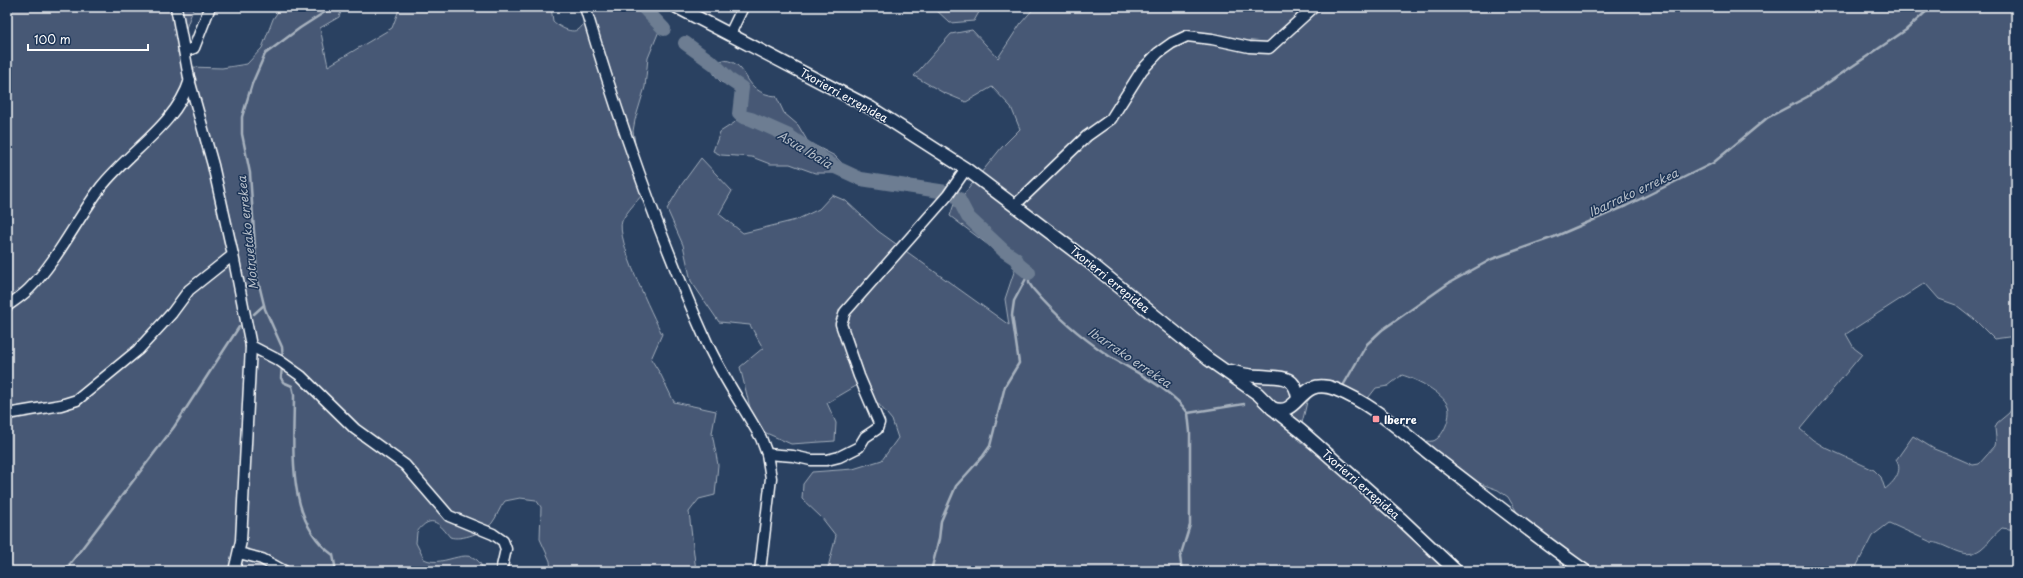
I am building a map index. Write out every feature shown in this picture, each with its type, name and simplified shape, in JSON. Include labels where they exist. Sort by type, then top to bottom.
[{"type":"street","points":[[176,7],[190,80],[213,165],[233,254],[251,346],[241,541],[234,571]]},
{"type":"street","points":[[185,51],[194,48],[210,7]]},
{"type":"street","points":[[585,7],[624,132],[651,208],[708,344],[757,432],[767,454],[771,478],[760,571]]},
{"type":"street","name":"Txorierri errepidea","points":[[677,7],[871,108],[966,169],[1089,262],[1208,358],[1258,394],[1272,408],[1301,431],[1402,520],[1456,571]]},
{"type":"street","points":[[730,34],[743,7]]},
{"type":"street","points":[[1015,205],[1087,136],[1110,119],[1142,70],[1158,53],[1172,43],[1187,36],[1212,39],[1249,47],[1269,48],[1314,7]]},
{"type":"street","points":[[7,306],[29,289],[102,186],[174,111],[187,89],[190,80]]},
{"type":"street","points":[[767,454],[828,460],[839,457],[860,447],[865,437],[877,429],[879,423],[859,376],[842,324],[842,319],[845,312],[948,195],[966,169]]},
{"type":"street","points":[[7,414],[61,405],[77,400],[138,350],[172,312],[189,290],[233,254]]},
{"type":"street","points":[[251,346],[284,364],[301,376],[355,429],[405,465],[449,516],[493,534],[503,541],[506,549],[501,571]]},
{"type":"street","points":[[1222,368],[1240,374],[1262,377],[1275,376],[1289,380],[1297,389],[1296,421],[1301,431]]},
{"type":"street","points":[[1258,394],[1256,385],[1262,377]]},
{"type":"street","points":[[1272,408],[1284,411],[1306,391],[1317,387],[1339,391],[1364,404],[1548,545],[1585,571]]},
{"type":"street","points":[[239,552],[262,559],[284,571]]},
{"type":"shaded area","points":[[7,7],[194,7],[177,52],[190,67],[222,68],[247,64],[262,48],[273,19],[281,7],[343,7],[339,17],[320,28],[328,66],[392,28],[400,7],[551,7],[553,21],[567,30],[575,31],[583,24],[583,7],[641,7],[661,26],[648,58],[645,87],[633,131],[637,155],[647,189],[624,217],[621,230],[636,277],[662,334],[651,359],[661,375],[674,402],[716,411],[712,433],[718,465],[715,495],[699,499],[689,512],[696,571],[551,571],[550,561],[540,539],[541,507],[536,500],[520,498],[505,501],[489,526],[484,530],[466,537],[450,537],[443,528],[435,522],[427,523],[417,532],[416,543],[424,559],[441,561],[465,556],[473,557],[479,562],[484,571],[7,571]]},
{"type":"shaded area","points":[[933,7],[982,7],[974,21],[950,23]]},
{"type":"shaded area","points":[[1035,7],[2016,7],[2016,336],[1994,339],[1974,319],[1956,305],[1939,299],[1925,283],[1846,334],[1854,348],[1862,354],[1800,429],[1813,440],[1826,448],[1874,470],[1881,477],[1885,489],[1898,472],[1899,468],[1896,460],[1913,436],[1934,449],[1973,465],[1979,464],[1995,446],[1995,428],[1997,423],[2009,413],[2016,402],[2016,530],[2002,528],[1981,549],[1974,553],[1968,554],[1956,551],[1938,543],[1931,542],[1889,523],[1872,536],[1854,571],[1567,571],[1521,519],[1508,497],[1498,490],[1465,478],[1418,440],[1433,441],[1437,439],[1446,426],[1449,410],[1445,401],[1434,391],[1421,383],[1402,375],[1388,386],[1376,388],[1369,397],[1370,411],[1334,396],[1320,393],[1313,394],[1307,402],[1298,440],[1332,465],[1449,571],[827,571],[836,536],[822,518],[802,499],[803,484],[812,472],[853,469],[882,460],[898,438],[892,420],[861,383],[827,403],[836,423],[835,441],[791,444],[755,428],[740,367],[763,348],[750,325],[719,322],[691,281],[683,245],[667,209],[682,184],[701,158],[732,191],[719,214],[743,233],[796,220],[819,209],[832,195],[846,201],[878,231],[1009,325],[1005,299],[1016,266],[950,216],[956,198],[964,194],[1002,147],[1020,129],[1011,107],[992,87],[966,102],[942,92],[914,76],[951,34],[972,30],[998,58],[1021,23]]},
{"type":"shaded area","points":[[724,60],[733,62],[739,66],[757,90],[765,94],[776,96],[784,113],[798,125],[808,142],[835,156],[848,170],[837,173],[815,173],[790,164],[770,164],[752,157],[721,155],[713,151],[720,132],[740,117],[737,110],[741,91],[721,82],[714,74],[716,64],[719,61]]},
{"type":"waterway","name":"Motruetako errekea","points":[[283,359],[282,347],[265,309],[257,276],[250,173],[242,134],[242,117],[252,84],[265,54],[300,28],[328,10],[329,7]]},
{"type":"waterway","name":"Asua Ibaia","points":[[643,7],[664,29]]},
{"type":"waterway","name":"Ibarrako errekea","points":[[1344,384],[1367,344],[1382,330],[1449,283],[1492,259],[1554,237],[1626,206],[1713,163],[1767,118],[1807,97],[1906,30],[1931,7]]},
{"type":"waterway","name":"Asua Ibaia","points":[[685,43],[714,64],[730,80],[742,88],[739,114],[743,117],[751,119],[789,136],[835,167],[861,179],[946,192]]},
{"type":"waterway","name":"Asua Ibaia","points":[[958,198],[968,217],[1004,251],[1016,259],[1019,265],[1029,273]]},
{"type":"waterway","points":[[931,571],[939,539],[941,521],[956,486],[990,446],[1005,386],[1019,363],[1012,315],[1014,301],[1029,273]]},
{"type":"waterway","name":"Ibarrako errekea","points":[[1029,275],[1029,283],[1033,289],[1050,308],[1069,325],[1109,356],[1162,388],[1181,404],[1188,413],[1244,404]]},
{"type":"waterway","points":[[254,314],[264,305]]},
{"type":"waterway","points":[[63,571],[70,564],[174,427],[239,327]]},
{"type":"waterway","name":"Motruetako errekea","points":[[282,366],[281,378],[283,382],[292,386],[294,395],[294,460],[300,503],[307,523],[318,540],[333,555],[336,571]]},
{"type":"waterway","points":[[1182,571],[1180,557],[1190,525],[1190,432],[1188,413]]},
{"type":"place","name":"Iberre","points":[[1376,419]]}]
